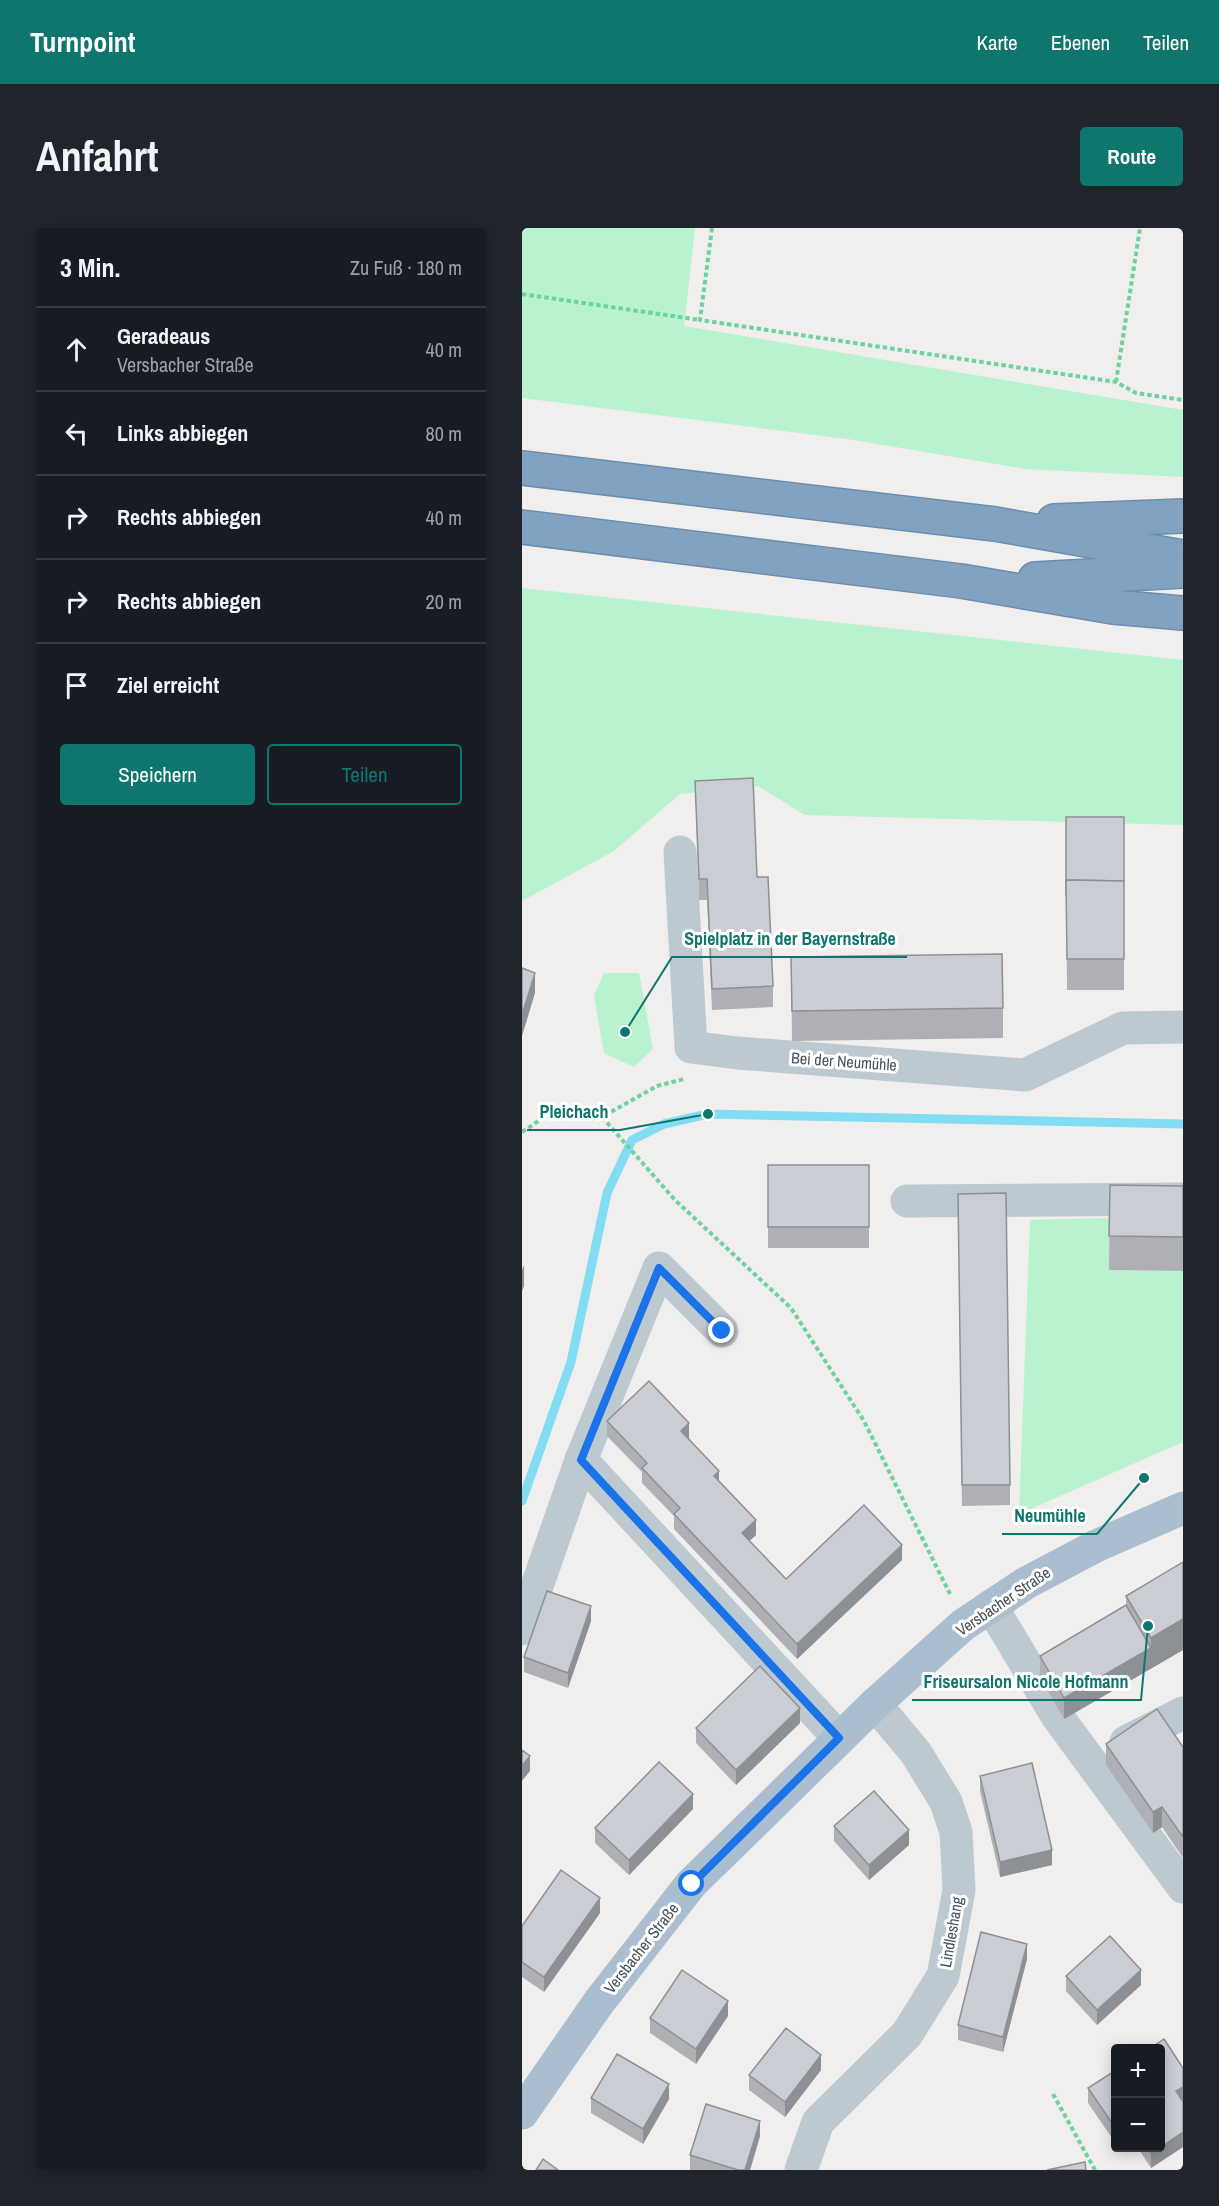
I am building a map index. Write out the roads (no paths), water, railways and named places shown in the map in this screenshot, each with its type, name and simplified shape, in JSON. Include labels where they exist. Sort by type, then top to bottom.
[{"type":"highway","points":[[522,468],[995,524],[1183,557]]},
{"type":"highway","points":[[995,524],[1183,516]]},
{"type":"highway","points":[[522,527],[961,581],[1113,607],[1183,613]]},
{"type":"highway","points":[[961,581],[1104,577],[1183,571]]},
{"type":"main road","name":"Versbacher Straße","points":[[522,2113],[599,2002],[692,1884],[875,1704],[963,1625],[991,1606],[1065,1561],[1183,1508]]},
{"type":"street","name":"Bei der Neumühle","points":[[680,852],[692,1062],[737,1053],[1024,1075],[1123,1028],[1183,1028]]},
{"type":"street","points":[[907,1202],[1183,1199]]},
{"type":"street","points":[[522,1629],[581,1460],[659,1268],[722,1331]]},
{"type":"street","points":[[581,1460],[839,1738]]},
{"type":"street","points":[[991,1606],[1057,1716],[1183,1887]]},
{"type":"street","name":"Lindleshang","points":[[801,2170],[818,2122],[908,2034],[943,1976],[959,1890],[956,1832],[946,1802],[916,1753],[875,1704]]},
{"type":"street","points":[[1090,1760],[1183,1713]]},
{"type":"waterway","points":[[522,1501],[571,1362],[607,1193],[632,1140],[664,1124],[708,1114],[1183,1124]]},
{"type":"place","name":"Spielplatz in der Bayernstraße","points":[[625,1032]]},
{"type":"place","name":"Pleichach","points":[[708,1114]]},
{"type":"place","name":"Neumühle","points":[[1144,1478]]},
{"type":"place","name":"Friseursalon Nicole Hofmann","points":[[1148,1626]]}]
